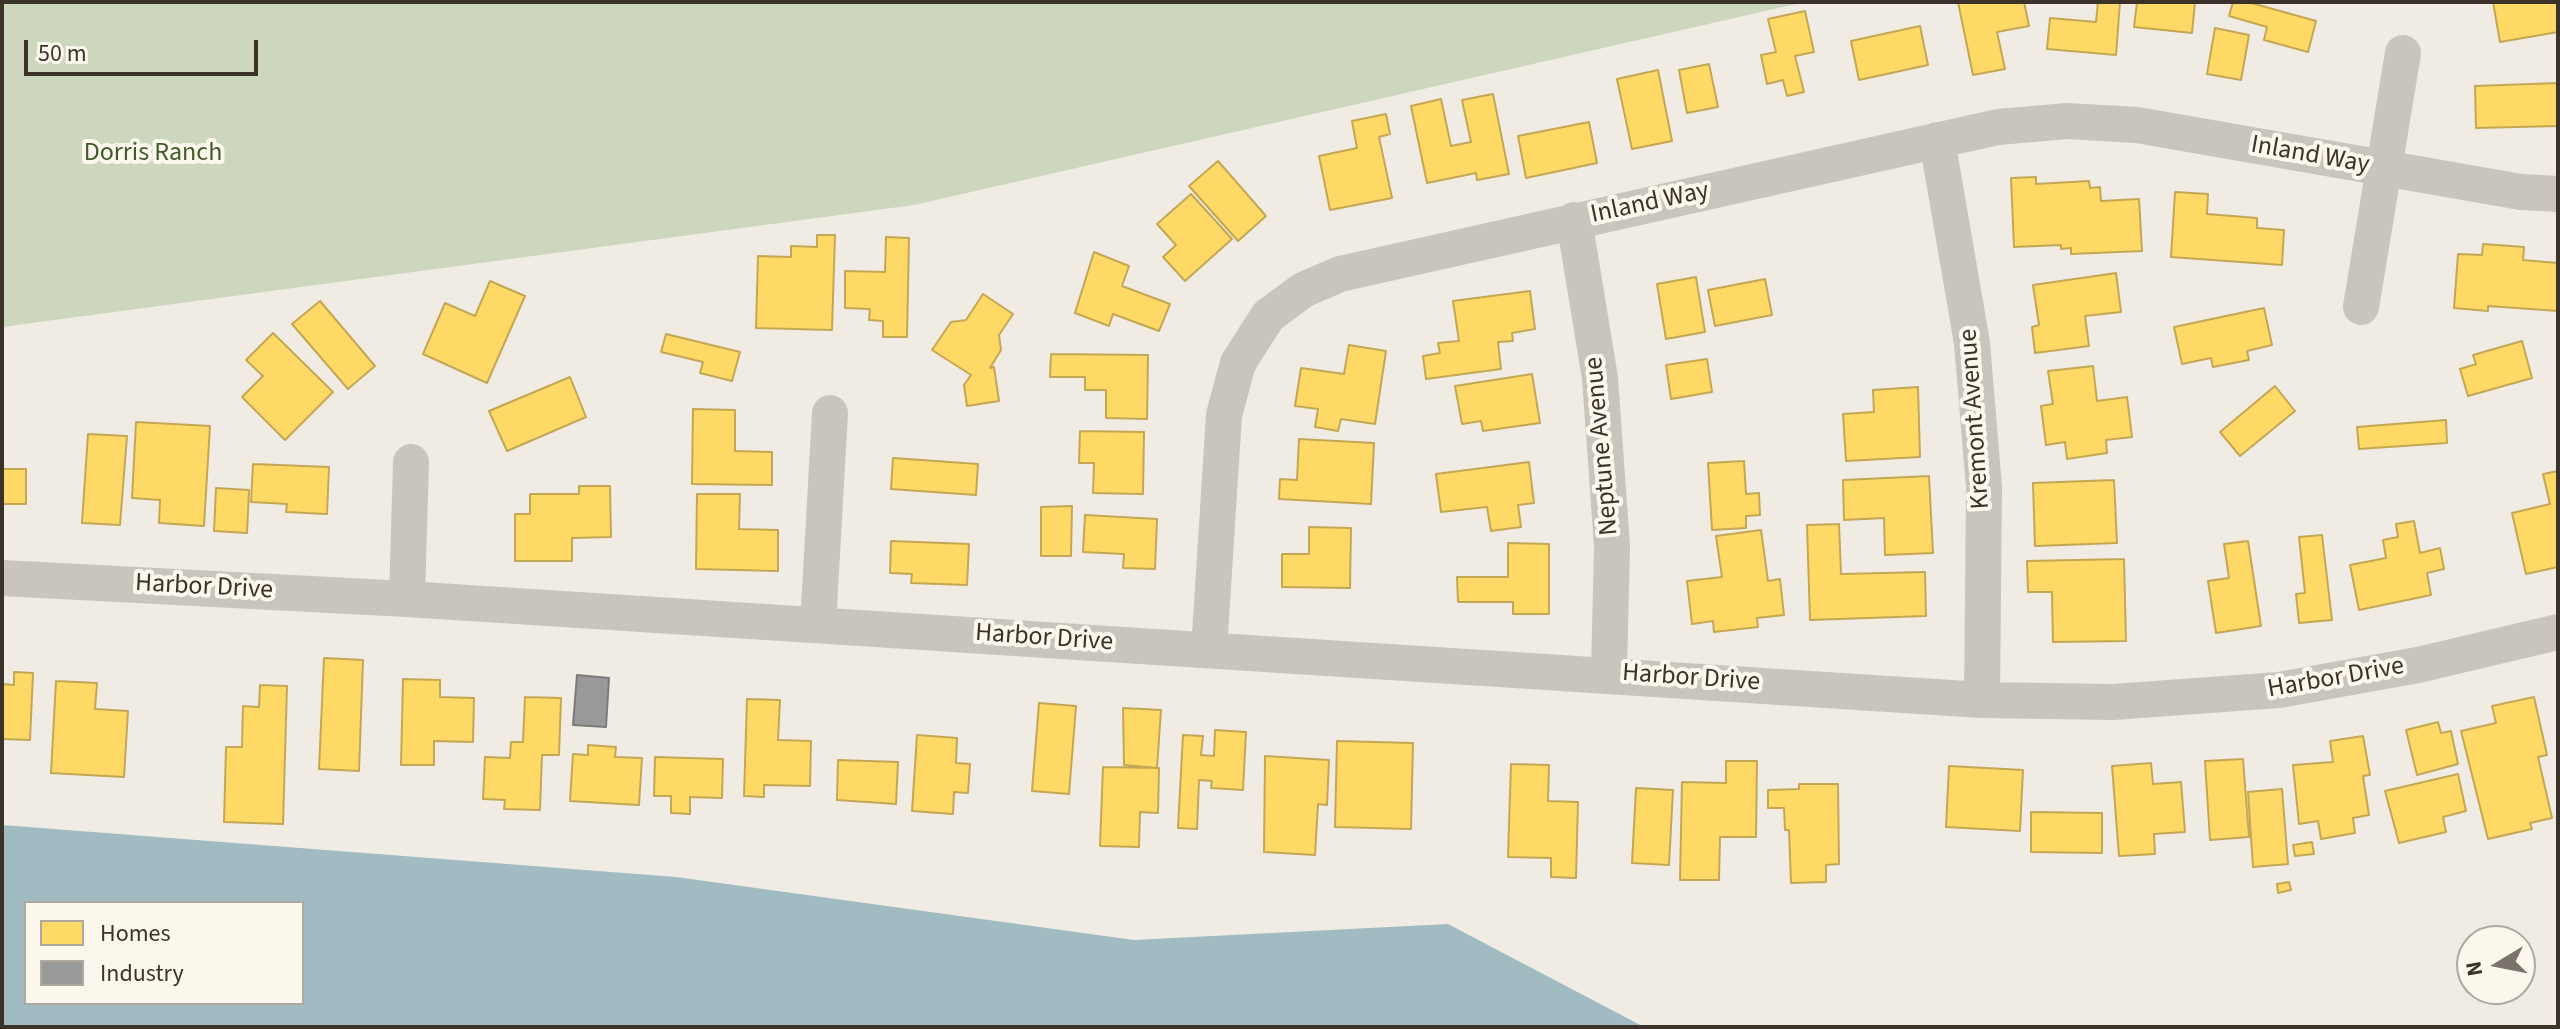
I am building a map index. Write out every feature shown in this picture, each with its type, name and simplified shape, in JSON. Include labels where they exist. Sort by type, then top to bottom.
[{"type":"street","name":"Inland Way","points":[[2361,307],[2403,53]]},
{"type":"street","name":"Inland Way","points":[[1209,650],[1224,415],[1238,363],[1268,316],[1303,290],[1340,274],[1937,140],[2026,124],[2067,121],[2137,125],[2521,192],[2558,194]]},
{"type":"street","name":"Kremont Avenue","points":[[1937,140],[1972,343],[1984,487],[1982,700]]},
{"type":"street","name":"Neptune Avenue","points":[[1574,220],[1601,393],[1612,546],[1609,673]]},
{"type":"street","points":[[818,625],[830,413]]},
{"type":"street","points":[[407,599],[411,462]]},
{"type":"street","name":"Harbor Drive","points":[[2,578],[407,599],[1609,673],[1982,700],[2113,702],[2279,690],[2418,665],[2558,632]]},
{"type":"green space","name":"Dorris Ranch","points":[[2,2],[1805,2],[914,205],[2,327]]},
{"type":"water","points":[[2,825],[676,877],[1134,940],[1448,924],[1644,1027],[2,1027]]},
{"type":"building: Homes","points":[[1958,2],[2024,2],[2029,26],[1997,32],[2005,69],[1973,75]]},
{"type":"building: Homes","points":[[2098,2],[2120,2],[2116,55],[2047,49],[2050,18],[2096,22]]},
{"type":"building: Homes","points":[[2137,2],[2195,2],[2192,33],[2134,27]]},
{"type":"building: Homes","points":[[2233,2],[2248,2],[2316,21],[2308,52],[2264,40],[2267,27],[2229,16]]},
{"type":"building: Homes","points":[[2493,2],[2558,2],[2558,32],[2500,42]]},
{"type":"building: Homes","points":[[1805,11],[1814,52],[1795,56],[1804,92],[1787,96],[1783,80],[1767,84],[1761,55],[1776,52],[1768,19]]},
{"type":"building: Homes","points":[[1920,26],[1928,65],[1859,80],[1851,41]]},
{"type":"building: Homes","points":[[2215,28],[2249,35],[2241,80],[2207,74]]},
{"type":"building: Homes","points":[[1709,64],[1718,107],[1687,113],[1679,70]]},
{"type":"building: Homes","points":[[1658,70],[1672,141],[1632,149],[1617,79]]},
{"type":"building: Homes","points":[[2558,83],[2558,126],[2476,128],[2475,86]]},
{"type":"building: Homes","points":[[1493,94],[1509,174],[1477,180],[1476,173],[1427,183],[1411,106],[1441,99],[1451,146],[1471,142],[1462,100]]},
{"type":"building: Homes","points":[[1386,114],[1390,134],[1379,137],[1392,198],[1330,210],[1319,156],[1357,148],[1352,121]]},
{"type":"building: Homes","points":[[1589,122],[1597,163],[1526,178],[1518,136]]},
{"type":"building: Homes","points":[[1218,161],[1266,216],[1238,241],[1189,186]]},
{"type":"building: Homes","points":[[2036,177],[2036,184],[2089,181],[2090,188],[2100,187],[2101,201],[2139,199],[2142,251],[2071,254],[2071,248],[2061,249],[2061,245],[2014,247],[2011,178]]},
{"type":"building: Homes","points":[[2175,192],[2208,194],[2207,214],[2257,218],[2257,228],[2284,230],[2282,265],[2171,257]]},
{"type":"building: Homes","points":[[1191,194],[1232,239],[1185,281],[1163,257],[1176,245],[1157,224]]},
{"type":"building: Homes","points":[[817,235],[835,235],[832,330],[756,328],[758,256],[791,257],[791,246],[817,247]]},
{"type":"building: Homes","points":[[886,237],[909,238],[907,337],[883,337],[883,321],[869,320],[870,309],[845,308],[845,271],[885,272]]},
{"type":"building: Homes","points":[[2483,244],[2524,247],[2523,260],[2558,263],[2558,311],[2488,306],[2488,311],[2454,308],[2458,254],[2482,255]]},
{"type":"building: Homes","points":[[1094,252],[1129,266],[1122,286],[1170,304],[1159,331],[1113,314],[1109,326],[1075,313]]},
{"type":"building: Homes","points":[[2116,273],[2121,312],[2085,316],[2089,346],[2035,353],[2032,327],[2039,325],[2033,285]]},
{"type":"building: Homes","points":[[1696,277],[1705,332],[1666,339],[1657,284]]},
{"type":"building: Homes","points":[[1765,279],[1772,315],[1715,326],[1708,290]]},
{"type":"building: Homes","points":[[490,281],[525,296],[487,383],[423,354],[445,303],[475,316]]},
{"type":"building: Homes","points":[[1530,291],[1535,329],[1512,333],[1513,341],[1498,342],[1501,369],[1426,379],[1423,356],[1440,353],[1438,343],[1459,341],[1453,301]]},
{"type":"building: Homes","points":[[983,294],[1013,314],[999,335],[1001,350],[990,368],[994,367],[999,401],[967,406],[964,385],[971,375],[932,350],[951,322],[966,320]]},
{"type":"building: Homes","points":[[320,301],[375,366],[348,389],[292,324]]},
{"type":"building: Homes","points":[[2264,308],[2272,345],[2247,351],[2249,360],[2213,367],[2211,358],[2182,364],[2174,327]]},
{"type":"building: Homes","points":[[273,333],[333,392],[285,440],[242,397],[263,376],[246,360]]},
{"type":"building: Homes","points":[[666,334],[740,352],[732,381],[700,373],[703,362],[661,352]]},
{"type":"building: Homes","points":[[2522,341],[2532,378],[2468,396],[2460,369],[2476,364],[2473,355]]},
{"type":"building: Homes","points":[[1349,345],[1386,351],[1375,424],[1341,419],[1338,431],[1315,427],[1318,409],[1295,406],[1301,368],[1344,374]]},
{"type":"building: Homes","points":[[1051,354],[1148,355],[1147,419],[1106,418],[1106,390],[1085,390],[1085,377],[1050,377]]},
{"type":"building: Homes","points":[[1707,359],[1712,392],[1671,399],[1666,365]]},
{"type":"building: Homes","points":[[2093,366],[2097,401],[2127,397],[2132,437],[2106,440],[2107,453],[2067,459],[2065,442],[2046,445],[2041,406],[2053,404],[2048,371]]},
{"type":"building: Homes","points":[[1532,374],[1540,423],[1483,431],[1481,421],[1462,424],[1455,386]]},
{"type":"building: Homes","points":[[570,377],[586,417],[507,451],[489,411]]},
{"type":"building: Homes","points":[[2275,386],[2295,411],[2240,456],[2220,432]]},
{"type":"building: Homes","points":[[1918,387],[1920,457],[1846,461],[1843,414],[1874,412],[1873,390]]},
{"type":"building: Homes","points":[[693,409],[735,410],[735,451],[772,452],[772,485],[692,484]]},
{"type":"building: Homes","points":[[2446,420],[2447,443],[2359,449],[2357,427]]},
{"type":"building: Homes","points":[[136,422],[210,426],[204,526],[159,523],[160,500],[132,498]]},
{"type":"building: Homes","points":[[1080,431],[1144,432],[1143,494],[1093,493],[1094,463],[1079,463]]},
{"type":"building: Homes","points":[[88,434],[127,436],[120,525],[82,523]]},
{"type":"building: Homes","points":[[1299,439],[1374,443],[1371,504],[1279,499],[1280,479],[1297,480]]},
{"type":"building: Homes","points":[[893,458],[978,464],[976,495],[891,489]]},
{"type":"building: Homes","points":[[1744,461],[1746,494],[1759,493],[1760,515],[1746,516],[1746,528],[1712,530],[1708,463]]},
{"type":"building: Homes","points":[[1529,462],[1534,503],[1518,505],[1521,527],[1491,531],[1487,507],[1441,512],[1436,474]]},
{"type":"building: Homes","points":[[253,464],[329,467],[327,514],[286,512],[287,504],[251,502]]},
{"type":"building: Homes","points":[[2,469],[26,469],[26,504],[2,504]]},
{"type":"building: Homes","points":[[2558,471],[2558,567],[2526,574],[2512,513],[2550,504],[2543,474]]},
{"type":"building: Homes","points":[[1929,476],[1933,553],[1885,555],[1884,518],[1844,520],[1843,480]]},
{"type":"building: Homes","points":[[2114,480],[2117,543],[2035,546],[2033,483]]},
{"type":"building: Homes","points":[[579,486],[610,486],[611,537],[572,538],[572,561],[515,561],[515,514],[530,514],[530,494],[579,494]]},
{"type":"building: Homes","points":[[216,488],[249,490],[247,533],[214,531]]},
{"type":"building: Homes","points":[[697,494],[740,494],[739,529],[778,530],[778,571],[696,569]]},
{"type":"building: Homes","points":[[1072,506],[1071,556],[1041,556],[1041,507]]},
{"type":"building: Homes","points":[[1085,515],[1157,519],[1155,569],[1123,568],[1124,554],[1083,552]]},
{"type":"building: Homes","points":[[2414,521],[2420,553],[2440,548],[2444,569],[2427,573],[2431,595],[2359,610],[2350,565],[2386,558],[2383,540],[2398,537],[2396,524]]},
{"type":"building: Homes","points":[[1839,524],[1841,574],[1925,572],[1926,616],[1810,620],[1807,525]]},
{"type":"building: Homes","points":[[1309,527],[1351,528],[1350,588],[1282,587],[1282,554],[1309,554]]},
{"type":"building: Homes","points":[[1761,530],[1768,581],[1780,579],[1784,615],[1757,618],[1758,627],[1714,632],[1713,621],[1692,624],[1687,581],[1722,577],[1716,536]]},
{"type":"building: Homes","points":[[2322,535],[2332,620],[2299,623],[2296,594],[2305,593],[2299,537]]},
{"type":"building: Homes","points":[[891,541],[969,544],[967,585],[911,583],[912,574],[890,573]]},
{"type":"building: Homes","points":[[2248,541],[2261,626],[2216,633],[2208,581],[2229,578],[2224,544]]},
{"type":"building: Homes","points":[[1508,543],[1549,544],[1549,614],[1513,614],[1513,602],[1458,602],[1457,577],[1508,577]]},
{"type":"building: Homes","points":[[2124,559],[2126,641],[2053,642],[2052,592],[2028,592],[2027,561]]},
{"type":"building: Homes","points":[[324,658],[363,660],[359,771],[319,769]]},
{"type":"building: Homes","points":[[14,672],[33,673],[30,740],[2,739],[2,684],[14,685]]},
{"type":"building: Homes","points":[[403,679],[440,680],[440,697],[474,698],[473,742],[434,741],[434,765],[401,765]]},
{"type":"building: Homes","points":[[56,681],[97,683],[95,709],[128,711],[124,777],[51,773]]},
{"type":"building: Homes","points":[[260,685],[287,686],[283,824],[224,822],[226,747],[242,747],[243,706],[259,707]]},
{"type":"building: Homes","points":[[525,697],[561,698],[559,755],[542,755],[540,810],[504,809],[505,800],[483,799],[485,757],[510,758],[511,742],[523,742]]},
{"type":"building: Homes","points":[[2534,697],[2547,755],[2538,757],[2552,818],[2530,823],[2532,829],[2488,839],[2461,731],[2496,723],[2492,706]]},
{"type":"building: Homes","points":[[747,699],[780,700],[778,740],[811,741],[810,786],[764,785],[764,797],[744,796]]},
{"type":"building: Homes","points":[[1039,703],[1076,706],[1069,794],[1032,791]]},
{"type":"building: Homes","points":[[1123,708],[1161,710],[1157,768],[1124,765]]},
{"type":"building: Homes","points":[[2438,722],[2441,733],[2451,731],[2458,764],[2417,775],[2406,730]]},
{"type":"building: Homes","points":[[1215,730],[1246,732],[1243,790],[1211,788],[1212,781],[1199,780],[1197,829],[1178,828],[1183,735],[1203,736],[1201,755],[1214,756]]},
{"type":"building: Homes","points":[[917,735],[957,738],[956,763],[970,764],[968,793],[954,792],[953,814],[912,811]]},
{"type":"building: Homes","points":[[2363,736],[2370,775],[2363,776],[2369,815],[2353,818],[2355,833],[2321,839],[2318,821],[2299,824],[2293,765],[2333,762],[2330,741]]},
{"type":"building: Homes","points":[[1337,741],[1413,743],[1411,829],[1335,827]]},
{"type":"building: Homes","points":[[588,745],[616,747],[615,757],[642,758],[639,805],[570,801],[573,754],[588,755]]},
{"type":"building: Homes","points":[[1265,756],[1329,760],[1327,805],[1318,804],[1315,855],[1264,852]]},
{"type":"building: Homes","points":[[655,757],[723,759],[722,798],[690,797],[690,814],[671,813],[671,796],[654,796]]},
{"type":"building: Homes","points":[[2243,759],[2249,837],[2210,840],[2205,761]]},
{"type":"building: Homes","points":[[838,760],[898,762],[896,804],[837,800]]},
{"type":"building: Homes","points":[[1726,761],[1757,761],[1756,837],[1720,837],[1719,880],[1680,880],[1682,782],[1726,783]]},
{"type":"building: Homes","points":[[2151,763],[2153,784],[2181,782],[2185,832],[2154,834],[2155,854],[2119,856],[2112,766]]},
{"type":"building: Homes","points":[[1511,764],[1549,765],[1548,801],[1578,802],[1576,878],[1551,877],[1551,858],[1508,857]]},
{"type":"building: Homes","points":[[1949,766],[2023,770],[2020,831],[1946,827]]},
{"type":"building: Homes","points":[[1103,767],[1159,768],[1158,813],[1140,812],[1139,847],[1100,846]]},
{"type":"building: Homes","points":[[2458,774],[2466,811],[2443,817],[2446,832],[2399,843],[2385,791]]},
{"type":"building: Homes","points":[[1799,784],[1838,784],[1839,864],[1826,865],[1826,882],[1791,883],[1789,830],[1785,830],[1784,808],[1768,808],[1768,790],[1799,789]]},
{"type":"building: Homes","points":[[1636,788],[1673,790],[1669,865],[1632,863]]},
{"type":"building: Homes","points":[[2282,789],[2288,864],[2253,867],[2248,792]]},
{"type":"building: Homes","points":[[2031,812],[2102,813],[2102,853],[2031,852]]},
{"type":"building: Homes","points":[[2312,842],[2314,854],[2295,856],[2293,845]]},
{"type":"building: Homes","points":[[2289,882],[2291,890],[2278,893],[2277,884]]},
{"type":"building: Industry","points":[[577,675],[609,678],[606,727],[573,725]]}]
